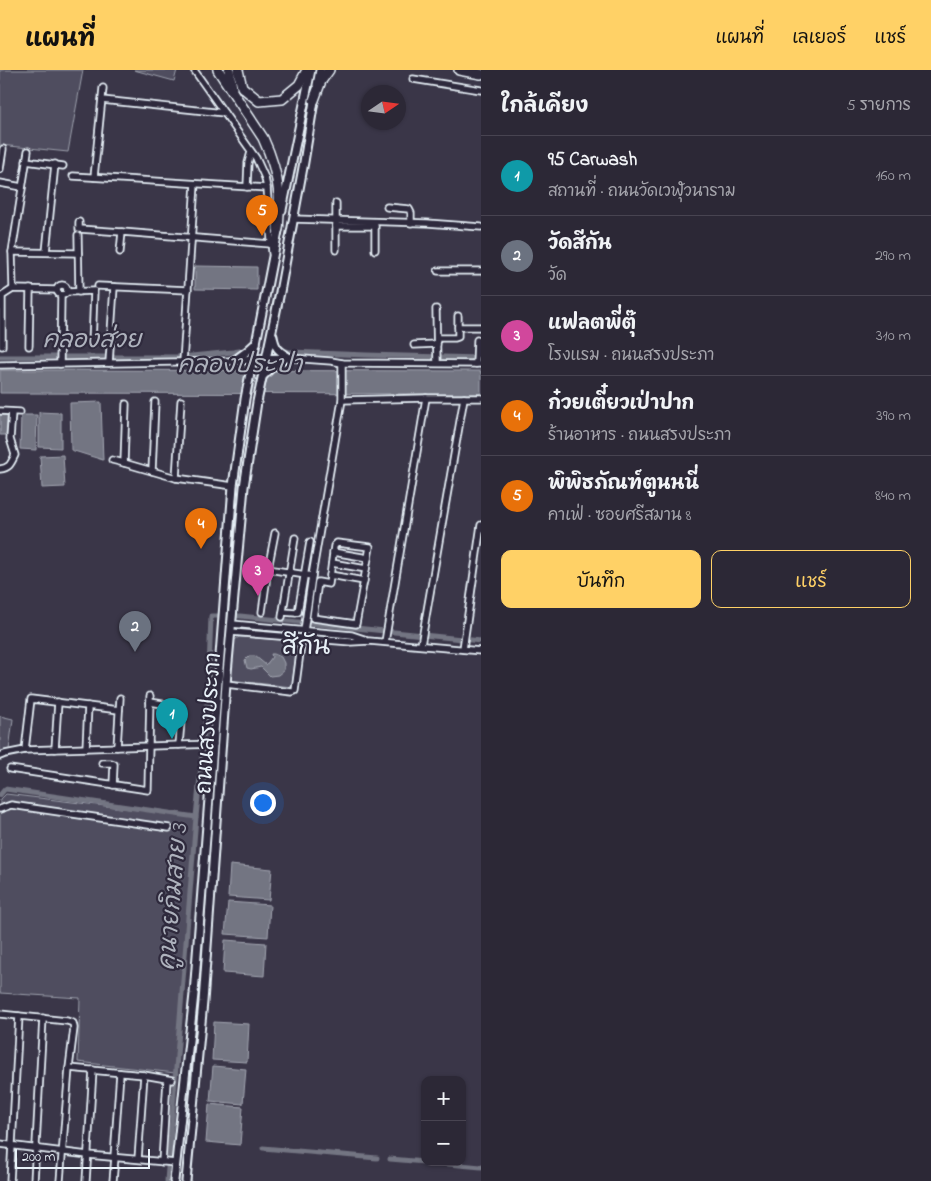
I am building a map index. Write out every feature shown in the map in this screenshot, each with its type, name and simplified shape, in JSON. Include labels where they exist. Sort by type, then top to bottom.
[{"type":"highway","points":[[218,70],[268,150],[275,171],[279,195],[278,229]]},
{"type":"highway","points":[[228,70],[232,91]]},
{"type":"highway","points":[[238,70],[242,88],[259,100],[282,99],[300,85],[307,70]]},
{"type":"highway","points":[[314,100],[321,81],[329,70]]},
{"type":"highway","points":[[459,70],[481,74]]},
{"type":"main road","points":[[232,362],[241,363],[248,369],[253,359],[311,70]]},
{"type":"main road","name":"ถนนสรงประภา","points":[[186,1181],[204,995],[226,684],[244,487],[258,398],[265,372],[320,70]]},
{"type":"main road","points":[[259,329],[272,331],[277,350],[290,358]]},
{"type":"main road","points":[[232,362],[256,343]]},
{"type":"main road","points":[[232,362],[253,359],[290,358]]},
{"type":"main road","points":[[265,372],[281,360],[290,358]]},
{"type":"main road","name":"ถนนสรงประภา","points":[[174,1181],[174,1162],[194,994],[208,744],[223,625],[233,486],[249,379],[248,369]]},
{"type":"main road","points":[[246,397],[258,398]]},
{"type":"main road","points":[[228,551],[238,552]]},
{"type":"main road","points":[[223,625],[232,622]]},
{"type":"main road","points":[[194,994],[204,995]]},
{"type":"street","points":[[194,70],[252,152],[260,168],[267,188],[273,258]]},
{"type":"street","points":[[413,78],[481,90]]},
{"type":"street","points":[[94,177],[103,88]]},
{"type":"street","points":[[102,100],[224,113]]},
{"type":"street","points":[[0,169],[3,149]]},
{"type":"street","points":[[13,289],[12,252],[28,152]]},
{"type":"street","points":[[247,187],[248,163],[252,152]]},
{"type":"street","points":[[26,160],[63,166]]},
{"type":"street","points":[[46,252],[55,164]]},
{"type":"street","points":[[73,176],[267,188]]},
{"type":"street","points":[[0,184],[22,187]]},
{"type":"street","points":[[184,358],[195,184]]},
{"type":"street","points":[[336,204],[336,250]]},
{"type":"street","points":[[386,207],[409,209],[412,213],[411,223]]},
{"type":"street","points":[[293,219],[375,226],[375,250]]},
{"type":"street","points":[[79,222],[79,229],[271,244]]},
{"type":"street","points":[[336,223],[411,223],[481,227]]},
{"type":"street","points":[[120,252],[122,232]]},
{"type":"street","points":[[78,235],[79,292]]},
{"type":"street","points":[[12,252],[78,253]]},
{"type":"street","points":[[438,271],[481,271]]},
{"type":"street","points":[[98,286],[188,290]]},
{"type":"street","points":[[109,359],[114,287]]},
{"type":"street","points":[[2,346],[2,296],[13,289],[57,290],[58,294],[94,291],[92,345]]},
{"type":"street","points":[[30,289],[30,346]]},
{"type":"street","points":[[60,363],[64,294]]},
{"type":"street","points":[[436,309],[437,359]]},
{"type":"street","points":[[414,346],[457,337],[459,335],[458,316]]},
{"type":"street","points":[[458,328],[481,327]]},
{"type":"street","points":[[290,358],[342,362],[437,359],[477,361],[477,340]]},
{"type":"street","points":[[0,365],[109,359],[184,358],[232,362]]},
{"type":"street","points":[[304,630],[342,397],[342,362]]},
{"type":"street","points":[[342,397],[481,398]]},
{"type":"street","points":[[385,642],[426,398]]},
{"type":"street","points":[[422,642],[464,398]]},
{"type":"street","points":[[176,478],[182,401]]},
{"type":"street","points":[[152,471],[155,402]]},
{"type":"street","points":[[124,463],[126,404]]},
{"type":"street","points":[[0,411],[20,412]]},
{"type":"street","points":[[0,469],[6,468],[15,455],[10,439],[12,412]]},
{"type":"street","points":[[112,460],[176,478],[233,486]]},
{"type":"street","points":[[464,646],[481,526]]},
{"type":"street","points":[[262,612],[274,533]]},
{"type":"street","points":[[295,538],[282,614],[298,612],[310,542]]},
{"type":"street","points":[[339,542],[370,548],[356,624],[312,618],[318,582],[329,584],[333,552],[335,545],[339,542]]},
{"type":"street","points":[[333,552],[368,558]]},
{"type":"street","points":[[332,563],[366,569]]},
{"type":"street","points":[[268,569],[312,576]]},
{"type":"street","points":[[330,575],[364,581]]},
{"type":"street","points":[[232,622],[352,635],[385,642],[422,642],[464,646],[481,651]]},
{"type":"street","points":[[232,622],[302,638],[351,642],[369,640]]},
{"type":"street","points":[[226,684],[292,692],[295,690],[302,638]]},
{"type":"street","points":[[117,747],[120,698]]},
{"type":"street","points":[[25,750],[31,699],[119,710]]},
{"type":"street","points":[[10,769],[148,790],[150,699],[181,708],[179,745]]},
{"type":"street","points":[[55,749],[58,702]]},
{"type":"street","points":[[86,748],[88,706]]},
{"type":"street","points":[[0,756],[25,750],[208,744]]},
{"type":"street","points":[[102,764],[114,764],[113,785]]},
{"type":"street","points":[[0,810],[11,806],[169,828]]},
{"type":"street","points":[[0,1014],[67,1021],[72,1023],[74,1028],[60,1181]]},
{"type":"street","points":[[10,1181],[19,1016]]},
{"type":"street","points":[[34,1181],[43,1018]]},
{"type":"street","points":[[69,1068],[144,1075],[170,1080],[163,1162]]},
{"type":"street","points":[[86,1181],[93,1070]]},
{"type":"street","points":[[113,1181],[120,1073]]},
{"type":"street","points":[[138,1159],[144,1075]]},
{"type":"street","points":[[0,1144],[88,1155],[174,1162]]},
{"type":"shaded area","points":[[0,70],[83,70],[68,152],[0,145]]},
{"type":"shaded area","points":[[134,70],[177,70],[174,81]]},
{"type":"shaded area","points":[[239,637],[297,641],[292,687],[229,680],[233,641]]},
{"type":"shaded area","points":[[0,716],[13,719],[9,750],[0,753]]},
{"type":"shaded area","points":[[6,794],[196,817],[175,1073],[78,1062],[80,998],[0,993],[0,800]]},
{"type":"water","points":[[195,266],[257,267],[257,290],[195,289]]},
{"type":"water","points":[[0,370],[481,371],[481,394],[0,393]]},
{"type":"water","points":[[101,402],[103,460],[71,450],[70,403]]},
{"type":"water","points":[[39,412],[61,413],[61,448],[39,447]]},
{"type":"water","points":[[0,415],[7,415],[6,435],[0,435]]},
{"type":"water","points":[[21,415],[37,415],[36,450],[20,449]]},
{"type":"water","points":[[63,455],[65,487],[42,488],[40,456]]},
{"type":"water","points":[[271,654],[281,657],[284,663],[284,670],[278,675],[270,676],[261,667],[247,668],[245,660],[249,656],[255,656],[266,665],[272,657]]},
{"type":"water","points":[[230,865],[272,869],[269,900],[228,897]]},
{"type":"water","points":[[228,902],[270,905],[268,937],[225,934]]},
{"type":"water","points":[[225,940],[266,943],[264,976],[223,973]]},
{"type":"water","points":[[214,1022],[249,1024],[247,1062],[212,1060]]},
{"type":"water","points":[[213,1066],[246,1069],[243,1104],[210,1101]]},
{"type":"water","points":[[209,1104],[243,1107],[240,1145],[206,1142]]},
{"type":"waterway","name":"คลองส่วย","points":[[0,357],[181,357],[245,350]]},
{"type":"waterway","name":"คลองส่วย","points":[[284,350],[290,352],[481,358]]},
{"type":"waterway","name":"คูนายกิมสาย 3","points":[[167,1181],[196,817],[208,694],[211,616],[240,616],[481,641]]},
{"type":"waterway","points":[[0,795],[5,789],[196,817]]},
{"type":"waterway","points":[[263,1148],[377,1158]]},
{"type":"waterway","points":[[390,1159],[421,1162]]},
{"type":"waterway","points":[[466,1166],[481,1167]]},
{"type":"place","name":"พิพิธภัณฑ์ตูนนนี่","points":[[262,236]]},
{"type":"place","name":"ก๋วยเตี๋ยวเป่าปาก","points":[[201,549]]},
{"type":"place","name":"แฟลตพี่ตุ๊","points":[[258,596]]},
{"type":"place","name":"วัดสีกัน","points":[[135,652]]},
{"type":"place","name":"95 Carwash","points":[[172,739]]},
{"type":"district","name":"สีกัน","points":[[306,645]]},
{"type":"water label","name":"คลองประปา","points":[[240,364]]}]
